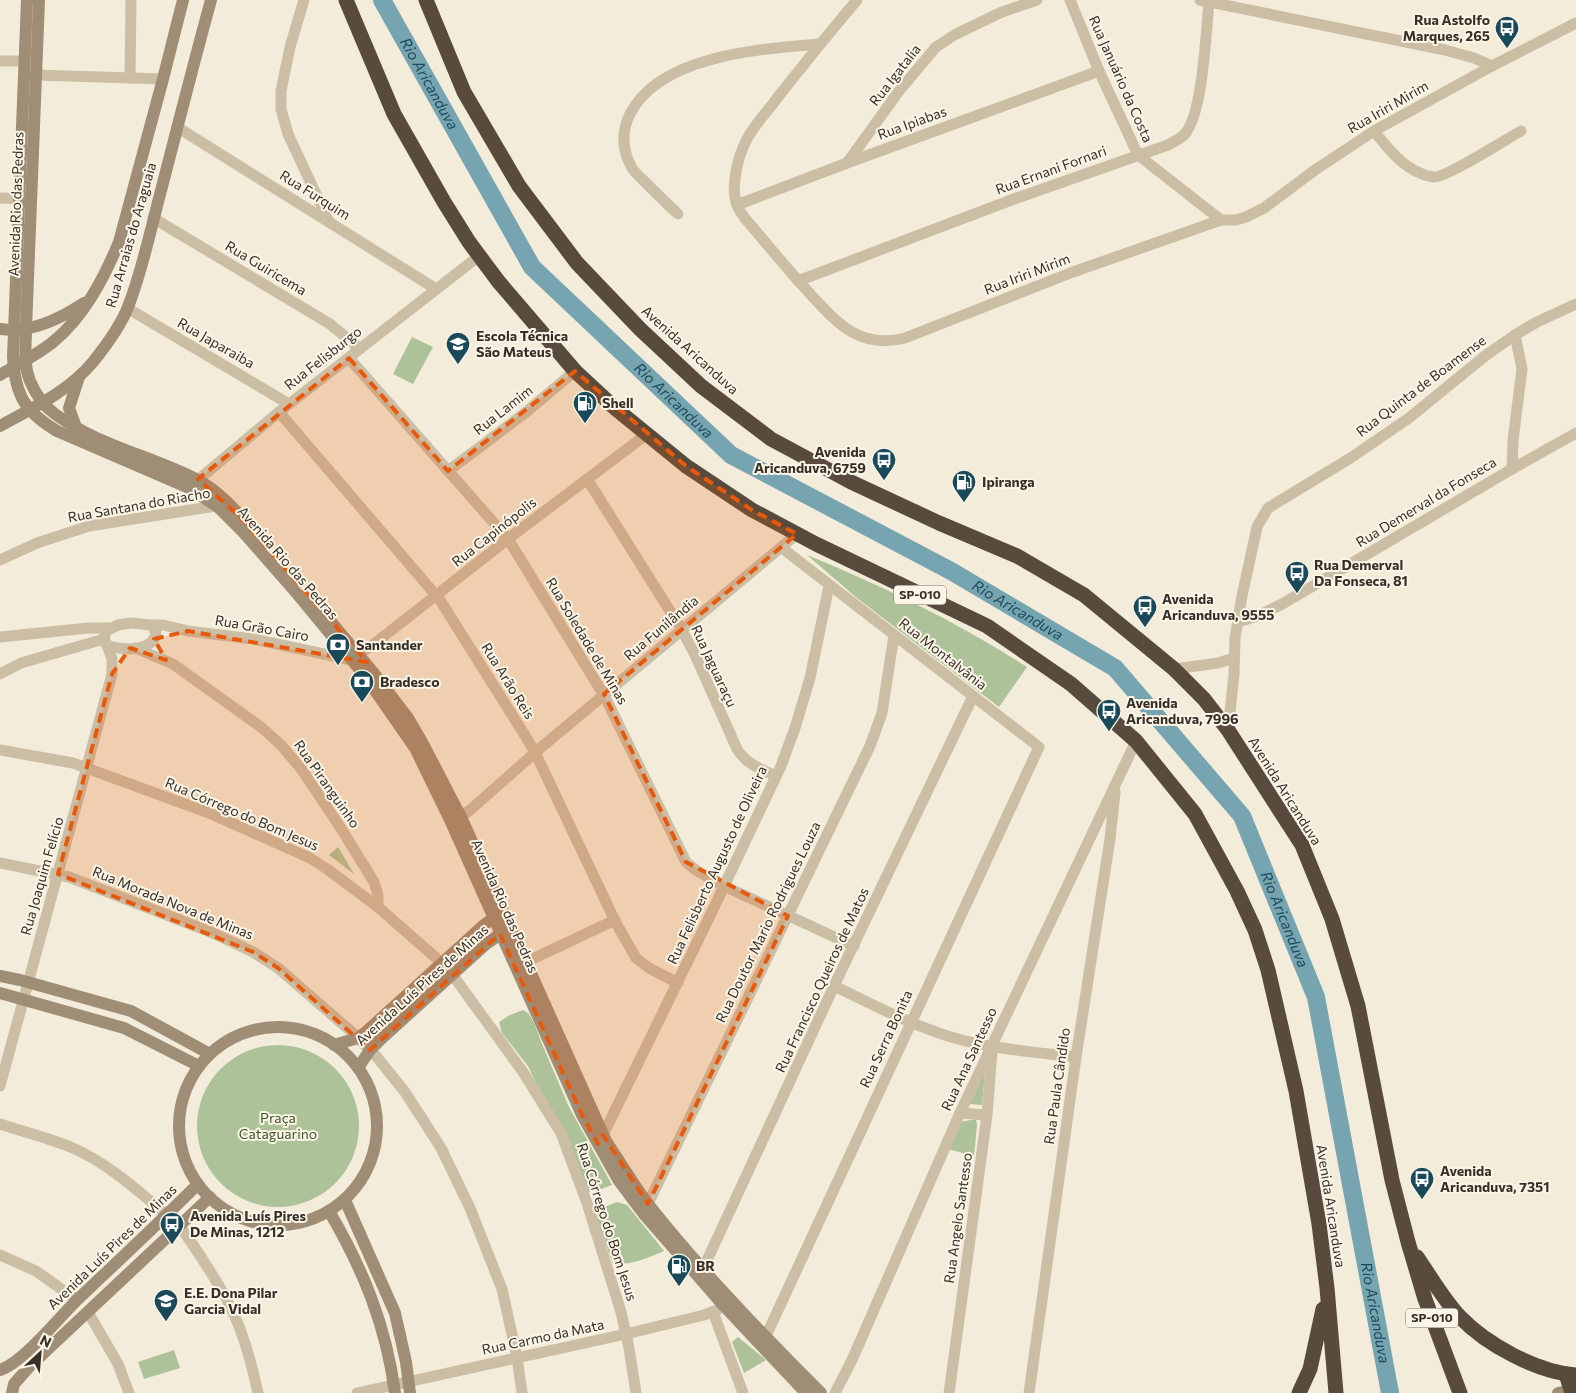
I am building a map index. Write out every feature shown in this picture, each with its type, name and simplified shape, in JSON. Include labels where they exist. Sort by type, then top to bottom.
[{"type":"highway","name":"Avenida Aricanduva","points":[[346,0],[394,114],[444,202],[479,256],[527,316],[575,371],[616,409],[686,466],[752,510],[906,588],[987,626],[1071,684],[1136,742],[1195,814],[1237,890],[1255,930],[1268,970],[1296,1091],[1319,1224],[1327,1288],[1336,1393]]},
{"type":"highway","name":"Avenida Aricanduva","points":[[426,0],[464,92],[519,186],[577,263],[640,329],[701,386],[771,439],[851,482],[939,523],[1017,556],[1084,595],[1174,669],[1204,698],[1228,730],[1302,845],[1332,919],[1358,1006],[1392,1180],[1408,1242],[1425,1299],[1460,1393]]},
{"type":"highway","points":[[1408,1242],[1442,1295],[1471,1328],[1512,1354],[1534,1365],[1571,1374],[1569,1391]]},
{"type":"highway","points":[[1299,1393],[1310,1369],[1316,1347],[1327,1288]]},
{"type":"main road","name":"Avenida Rio das Pedras","points":[[27,0],[25,199],[20,329],[14,367],[16,380],[28,410],[57,432],[220,495],[223,505],[408,718],[505,931],[582,1116],[627,1175],[646,1209],[700,1272],[723,1306],[821,1393]]},
{"type":"main road","name":"Avenida Rio das Pedras","points":[[25,199],[36,75],[40,0]]},
{"type":"main road","name":"Rua Arraias do Araguaia","points":[[0,375],[52,343],[67,330],[90,299],[110,263],[119,242],[183,0]]},
{"type":"main road","name":"Rua Arraias do Araguaia","points":[[0,426],[65,388],[79,375],[94,361],[127,308],[211,0]]},
{"type":"main road","points":[[0,329],[20,329],[60,318],[90,299]]},
{"type":"main road","name":"Avenida Rio das Pedras","points":[[20,329],[30,381],[36,393],[54,413],[76,427],[194,484]]},
{"type":"main road","points":[[76,427],[69,408],[79,375]]},
{"type":"main road","name":"Avenida Luís Pires de Minas","points":[[334,1045],[358,1038],[367,1031],[443,964],[466,941],[498,915]]},
{"type":"main road","name":"Avenida Rio das Pedras","points":[[505,931],[526,962],[601,1139]]},
{"type":"main road","name":"Avenida Luís Pires de Minas","points":[[358,1068],[370,1050],[452,974],[505,931]]},
{"type":"main road","points":[[0,976],[130,1010],[210,1054]]},
{"type":"main road","points":[[0,993],[124,1028],[199,1066]]},
{"type":"main road","points":[[270,1028],[291,1029],[310,1033],[334,1045],[358,1068],[374,1101],[377,1118],[373,1154],[357,1186],[345,1200],[329,1211],[313,1219],[295,1224],[268,1224],[241,1218],[224,1209],[198,1184],[185,1159],[181,1146],[179,1125],[184,1097],[188,1084],[199,1066],[220,1046],[244,1033],[270,1028]]},
{"type":"main road","name":"Avenida Luís Pires de Minas","points":[[0,1370],[23,1355],[77,1300],[198,1184]]},
{"type":"main road","points":[[12,1393],[14,1384],[19,1377],[210,1197]]},
{"type":"main road","points":[[345,1200],[396,1313],[409,1387]]},
{"type":"main road","points":[[329,1211],[370,1291],[379,1315],[394,1389]]},
{"type":"main road","name":"Avenida Rio das Pedras","points":[[762,1340],[806,1393]]},
{"type":"street","points":[[130,78],[131,0]]},
{"type":"street","points":[[304,0],[288,56],[281,90],[281,109],[288,134],[329,222]]},
{"type":"street","points":[[737,205],[736,171],[738,159],[747,138],[819,44],[857,0]]},
{"type":"street","name":"Rua Igatalia","points":[[847,163],[905,84],[936,47],[956,34],[1002,12],[1037,0]]},
{"type":"street","name":"Rua Januário da Costa","points":[[1070,0],[1099,71],[1138,155],[1221,220]]},
{"type":"street","points":[[1204,1],[1445,50],[1474,58],[1492,66]]},
{"type":"street","name":"Rua Ernani Fornari","points":[[798,281],[1014,199],[1168,145],[1184,135],[1194,118],[1201,79],[1204,1]]},
{"type":"street","name":"Rua Iriri Mirim","points":[[737,205],[746,219],[798,281],[825,309],[849,330],[866,338],[891,342],[1073,272],[1221,220],[1236,220],[1246,217],[1264,208],[1315,170],[1374,131],[1492,66],[1576,23]]},
{"type":"street","points":[[678,214],[633,170],[626,155],[623,143],[625,126],[632,109],[641,97],[665,78],[693,66],[743,52],[819,44]]},
{"type":"street","points":[[0,61],[25,61]]},
{"type":"street","name":"Rua Ipiabas","points":[[737,205],[1099,71]]},
{"type":"street","points":[[36,75],[163,79]]},
{"type":"street","name":"Rua Furquim","points":[[177,128],[436,289]]},
{"type":"street","points":[[1374,131],[1400,161],[1417,171],[1434,177],[1449,173],[1520,131]]},
{"type":"street","points":[[0,198],[25,199]]},
{"type":"street","name":"Rua Guiricema","points":[[153,218],[330,324],[360,349]]},
{"type":"street","name":"Rua Felisburgo","points":[[194,484],[289,404],[479,256]]},
{"type":"street","name":"Rua Quinta de Boamense","points":[[1238,622],[1257,527],[1268,508],[1349,459],[1409,418],[1515,334],[1576,304]]},
{"type":"street","name":"Rua Japaraiba","points":[[127,308],[289,404]]},
{"type":"street","points":[[1512,469],[1512,440],[1522,369],[1515,334]]},
{"type":"street","name":"Rua Soledade de Minas","points":[[349,358],[508,539],[604,694],[682,857],[690,867],[724,886],[854,946]]},
{"type":"street","name":"Rua Lamim","points":[[448,471],[525,413],[575,371]]},
{"type":"street","name":"Rua Arão Reis","points":[[279,412],[436,595],[535,752],[615,920],[640,962],[678,983]]},
{"type":"street","name":"Rua Demerval da Fonseca","points":[[1238,622],[1258,616],[1284,604],[1576,433]]},
{"type":"street","name":"Rua Capinópolis","points":[[355,656],[370,648],[508,539],[647,434]]},
{"type":"street","name":"Rua Jaguaraçu","points":[[587,479],[682,630],[737,749],[748,762],[776,776]]},
{"type":"street","name":"Rua Santana do Riacho","points":[[0,560],[37,543],[89,526],[223,505]]},
{"type":"street","name":"Rua Funilândia","points":[[456,820],[604,694],[798,534]]},
{"type":"street","name":"Rua Montalvânia","points":[[782,548],[1039,747]]},
{"type":"street","name":"Rua Felisberto Augusto de Oliveira","points":[[601,1139],[678,983],[776,776],[795,728],[810,678],[829,586]]},
{"type":"street","points":[[1228,730],[1238,622]]},
{"type":"street","name":"Rua Grão Cairo","points":[[110,628],[131,623],[163,625],[253,639],[336,658],[355,656]]},
{"type":"street","name":"Rua Piranguinho","points":[[151,625],[155,628],[155,637],[161,651],[173,664],[261,727],[284,748],[302,770],[374,882],[378,895],[378,907]]},
{"type":"street","points":[[0,637],[88,628],[110,628]]},
{"type":"street","points":[[0,674],[21,663],[105,642],[104,635],[110,628]]},
{"type":"street","name":"Rua Grão Cairo","points":[[132,648],[148,644],[155,637],[188,630]]},
{"type":"street","name":"Rua Doutor Mario Rodrigues Louza","points":[[646,1209],[877,730],[882,713],[894,635]]},
{"type":"street","name":"Rua Piranguinho","points":[[105,642],[118,648],[132,648],[173,664]]},
{"type":"street","name":"Rua Joaquim Felício","points":[[0,1086],[112,674],[112,659],[105,642]]},
{"type":"street","name":"Rua Joaquim Felício","points":[[112,674],[132,648]]},
{"type":"street","points":[[1174,669],[1218,663],[1234,658]]},
{"type":"street","name":"Rua Francisco Queiros de Matos","points":[[700,1272],[973,696]]},
{"type":"street","name":"Rua Ana Santesso","points":[[835,1393],[852,1360],[960,1114],[1136,742]]},
{"type":"street","name":"Rua Serra Bonita","points":[[762,1340],[1039,747]]},
{"type":"street","name":"Rua Córrego do Bom Jesus","points":[[0,750],[73,763],[209,813],[310,858],[378,907],[443,964]]},
{"type":"street","name":"Rua Paula Cândido","points":[[1029,1393],[1076,1057],[1108,852],[1116,783]]},
{"type":"street","points":[[1087,845],[1096,846],[1108,852]]},
{"type":"street","name":"Rua Morada Nova de Minas","points":[[0,863],[58,874],[213,933],[254,952],[278,968],[370,1050],[404,1092],[454,1171],[502,1289],[517,1358],[522,1393]]},
{"type":"street","points":[[526,962],[615,920]]},
{"type":"street","name":"Rua Córrego do Bom Jesus","points":[[452,974],[524,1072],[560,1133],[587,1203],[626,1334],[636,1393]]},
{"type":"street","points":[[834,986],[911,1022],[952,1038],[992,1046],[1076,1057]]},
{"type":"street","name":"Rua Angelo Santesso","points":[[950,1393],[987,1115],[992,1046]]},
{"type":"street","points":[[960,1114],[987,1115]]},
{"type":"street","points":[[0,1124],[74,1149],[98,1162],[114,1172],[167,1215]]},
{"type":"street","points":[[180,1226],[206,1264],[229,1305],[248,1354],[258,1393]]},
{"type":"street","points":[[0,1255],[36,1271],[77,1300]]},
{"type":"street","points":[[723,1306],[743,1393]]},
{"type":"street","name":"Rua Carmo da Mata","points":[[357,1393],[409,1387],[517,1358],[626,1334],[723,1306]]},
{"type":"street","points":[[88,1312],[118,1364],[129,1393]]},
{"type":"highlighted area","points":[[349,358],[448,471],[575,371],[686,466],[752,510],[797,534],[604,694],[686,862],[788,916],[648,1204],[603,1135],[598,1144],[582,1115],[500,934],[370,1050],[278,968],[253,952],[58,874],[112,674],[130,648],[166,660],[154,639],[188,631],[367,662],[240,517],[198,479]]},
{"type":"green space","points":[[412,337],[433,347],[413,384],[393,374]]},
{"type":"green space","points":[[807,555],[864,579],[947,620],[1027,667],[999,707],[857,598]]},
{"type":"green space","points":[[338,847],[354,874],[329,855]]},
{"type":"green space","points":[[523,1010],[529,1014],[535,1025],[569,1107],[612,1185],[587,1192],[528,1066],[502,1033],[499,1022]]},
{"type":"green space","name":"Praça Cataguarino","points":[[286,1045],[309,1051],[329,1063],[341,1075],[356,1102],[359,1126],[358,1142],[353,1157],[341,1177],[329,1189],[302,1204],[270,1207],[247,1201],[227,1189],[215,1177],[200,1150],[197,1118],[203,1095],[215,1075],[227,1063],[254,1048]]},
{"type":"green space","points":[[985,1072],[982,1105],[969,1104]]},
{"type":"green space","points":[[976,1119],[974,1156],[948,1149],[960,1122]]},
{"type":"green space","points":[[617,1202],[627,1205],[664,1251],[633,1262],[613,1264],[598,1223],[597,1210]]},
{"type":"green space","points":[[738,1337],[766,1360],[744,1373],[732,1342]]},
{"type":"green space","points":[[174,1350],[180,1368],[144,1379],[138,1362]]},
{"type":"waterway","name":"Rio Aricanduva","points":[[382,0],[532,267],[731,455],[951,571],[1115,668],[1242,816],[1316,997],[1390,1393]]},
{"type":"place","name":"Rua Astolfo Marques, 265","points":[[1507,49]]},
{"type":"place","name":"Escola Técnica São Mateus","points":[[458,365]]},
{"type":"place","name":"Shell","points":[[585,424]]},
{"type":"place","name":"Avenida Aricanduva, 6759","points":[[884,481]]},
{"type":"place","name":"Ipiranga","points":[[964,503]]},
{"type":"place","name":"Rua Demerval Da Fonseca, 81","points":[[1297,594]]},
{"type":"place","name":"Avenida Aricanduva, 9555","points":[[1145,628]]},
{"type":"place","name":"Santander","points":[[338,666]]},
{"type":"place","name":"Bradesco","points":[[362,703]]},
{"type":"place","name":"Avenida Aricanduva, 7996","points":[[1109,732]]},
{"type":"place","name":"Avenida Aricanduva, 7351","points":[[1422,1200]]},
{"type":"place","name":"Avenida Luís Pires De Minas, 1212","points":[[172,1245]]},
{"type":"place","name":"BR","points":[[679,1287]]},
{"type":"place","name":"E.E. Dona Pilar Garcia Vidal","points":[[166,1322]]}]
